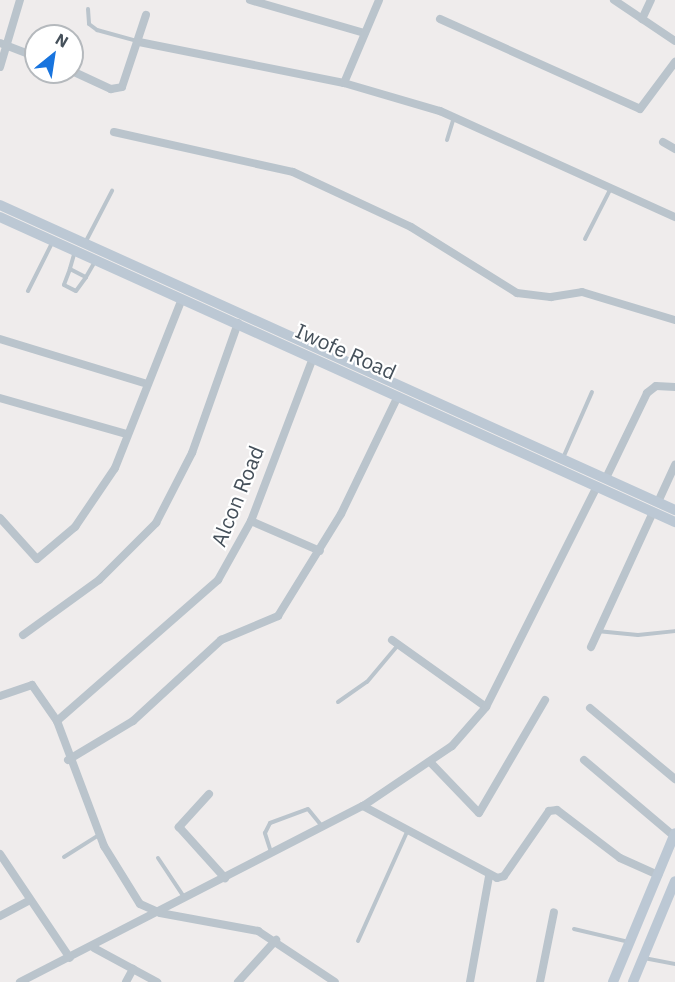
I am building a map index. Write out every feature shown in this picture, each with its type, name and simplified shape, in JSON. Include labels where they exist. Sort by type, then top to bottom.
[{"type":"street","points":[[0,67],[3,44],[20,0]]},
{"type":"street","points":[[250,0],[364,33]]},
{"type":"street","points":[[344,83],[379,0]]},
{"type":"street","points":[[614,0],[675,41]]},
{"type":"street","points":[[642,19],[651,0]]},
{"type":"street","points":[[84,76],[119,89],[139,42],[146,15]]},
{"type":"street","points":[[440,19],[640,109],[675,62]]},
{"type":"street","points":[[139,42],[344,83],[454,117],[675,217]]},
{"type":"street","points":[[3,44],[24,52]]},
{"type":"street","points":[[114,132],[282,168],[411,227],[517,293],[551,297],[582,292],[675,320]]},
{"type":"street","points":[[663,142],[675,149]]},
{"type":"street","name":"Iwofe Road","points":[[0,205],[80,247],[562,459],[601,482]]},
{"type":"street","name":"Iwofe Road","points":[[0,217],[53,241],[80,247],[96,260],[182,299],[398,396],[601,482],[656,507],[675,522]]},
{"type":"street","points":[[0,518],[33,557],[43,558],[107,484],[182,299]]},
{"type":"street","points":[[23,635],[99,580],[156,523],[192,453],[238,323]]},
{"type":"street","points":[[0,339],[147,384]]},
{"type":"street","name":"Alcon Road","points":[[57,721],[209,590],[251,521],[313,358]]},
{"type":"street","points":[[20,982],[94,948],[271,852],[363,806],[431,763],[486,707],[647,393],[656,386],[675,387]]},
{"type":"street","points":[[68,760],[133,721],[221,640],[278,616],[320,551],[398,396]]},
{"type":"street","points":[[0,398],[126,434]]},
{"type":"street","points":[[591,646],[675,465]]},
{"type":"street","name":"Iwofe Road","points":[[656,507],[675,510]]},
{"type":"street","points":[[251,521],[320,551]]},
{"type":"street","points":[[395,643],[486,707]]},
{"type":"street","points":[[0,696],[32,685],[57,721],[68,760],[128,892],[160,913],[231,922],[276,940],[335,982]]},
{"type":"street","points":[[431,763],[479,813],[545,700]]},
{"type":"street","points":[[590,708],[675,779]]},
{"type":"street","points":[[584,760],[675,835],[613,982]]},
{"type":"street","points":[[208,794],[179,827],[225,878]]},
{"type":"street","points":[[363,806],[489,876],[504,876],[553,809],[620,858],[658,875]]},
{"type":"street","points":[[0,854],[28,901],[70,958]]},
{"type":"street","points":[[470,982],[489,876]]},
{"type":"street","points":[[633,982],[675,881]]},
{"type":"street","points":[[0,916],[28,901]]},
{"type":"street","points":[[540,982],[554,912]]},
{"type":"street","points":[[238,982],[276,940]]},
{"type":"street","points":[[94,948],[157,982]]},
{"type":"street","points":[[126,982],[133,969]]},
{"type":"lane","points":[[88,9],[86,18],[97,30],[139,42]]},
{"type":"lane","points":[[447,140],[454,117]]},
{"type":"lane","points":[[585,239],[612,187]]},
{"type":"lane","points":[[96,260],[76,291],[64,285],[80,247],[112,191]]},
{"type":"lane","points":[[28,291],[53,241]]},
{"type":"lane","points":[[70,269],[86,277]]},
{"type":"lane","points":[[562,459],[592,392]]},
{"type":"lane","points":[[597,630],[638,636],[675,631]]},
{"type":"lane","points":[[338,702],[367,682],[395,643]]},
{"type":"lane","points":[[271,852],[265,833],[270,823],[308,809],[322,826]]},
{"type":"lane","points":[[358,941],[407,832]]},
{"type":"lane","points":[[64,857],[100,834]]},
{"type":"lane","points":[[158,858],[186,900]]},
{"type":"lane","points":[[574,929],[630,942]]},
{"type":"lane","points":[[643,958],[675,964]]}]
